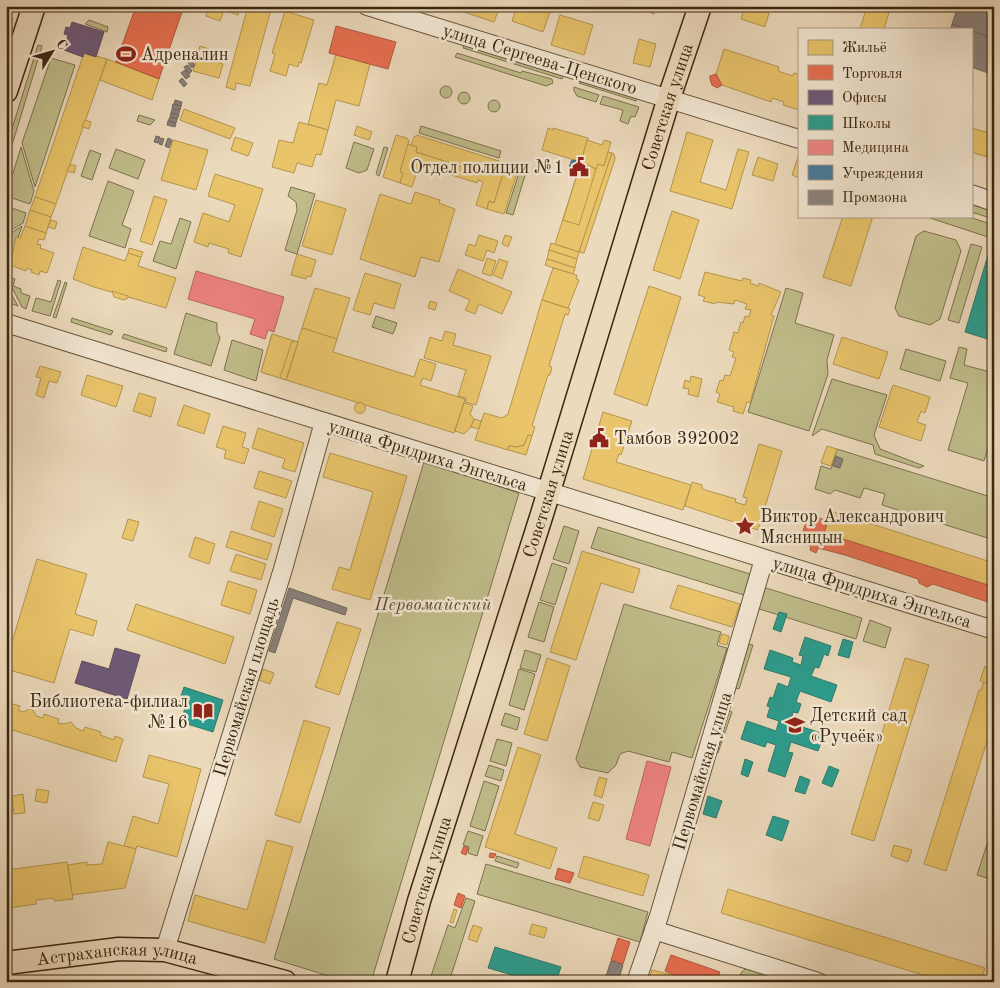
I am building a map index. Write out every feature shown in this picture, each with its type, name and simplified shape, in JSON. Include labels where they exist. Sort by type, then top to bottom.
[{"type":"main road","points":[[6,91],[34,6]]},
{"type":"main road","name":"Советская улица","points":[[397,982],[419,901],[548,492],[669,98],[700,6]]},
{"type":"main road","name":"Астраханская улица","points":[[6,963],[119,949],[165,950],[285,982]]},
{"type":"street","name":"улица Сергеева-Ценского","points":[[367,6],[798,139]]},
{"type":"street","points":[[972,194],[994,202]]},
{"type":"street","name":"улица Фридриха Энгельса","points":[[6,323],[994,630]]},
{"type":"street","name":"Первомайская площадь","points":[[165,950],[283,569],[324,422]]},
{"type":"street","name":"Первомайская улица","points":[[636,982],[654,930],[764,559]]},
{"type":"street","points":[[654,930],[818,982]]},
{"type":"green space","points":[[89,20],[108,27],[107,32],[85,24]]},
{"type":"green space","points":[[38,45],[42,46],[6,165],[6,148]]},
{"type":"green space","points":[[464,45],[563,76],[562,79],[463,48]]},
{"type":"green space","points":[[457,53],[521,73],[522,71],[552,79],[553,83],[546,86],[455,57]]},
{"type":"green space","points":[[51,58],[75,65],[35,187],[22,143]]},
{"type":"green space","points":[[582,81],[637,98],[636,101],[579,83]]},
{"type":"green space","points":[[446,86],[452,92],[446,98],[440,92]]},
{"type":"green space","points":[[574,87],[599,95],[596,102],[577,96]]},
{"type":"green space","points":[[464,92],[470,98],[464,104],[458,98]]},
{"type":"green space","points":[[603,96],[639,107],[635,117],[631,116],[628,124],[620,121],[623,110],[600,104]]},
{"type":"green space","points":[[494,100],[500,106],[494,112],[488,106]]},
{"type":"green space","points":[[139,115],[155,120],[150,125],[137,121]]},
{"type":"green space","points":[[421,126],[501,151],[499,158],[419,133]]},
{"type":"green space","points":[[354,142],[374,149],[367,170],[359,173],[346,168]]},
{"type":"green space","points":[[21,147],[34,191],[30,204],[6,196]]},
{"type":"green space","points":[[384,147],[388,148],[379,176],[376,174]]},
{"type":"green space","points":[[116,149],[145,160],[138,179],[109,168]]},
{"type":"green space","points":[[90,150],[101,154],[92,180],[81,176]]},
{"type":"green space","points":[[520,170],[526,172],[513,215],[506,213]]},
{"type":"green space","points":[[108,181],[134,191],[122,225],[131,229],[125,248],[89,236]]},
{"type":"green space","points":[[291,187],[315,194],[297,254],[285,250],[297,210],[296,202],[288,196]]},
{"type":"green space","points":[[972,201],[994,208],[994,219],[972,212]]},
{"type":"green space","points":[[6,206],[26,213],[23,223],[6,233]]},
{"type":"green space","points":[[180,218],[191,222],[176,269],[153,261],[160,241],[171,244]]},
{"type":"green space","points":[[930,218],[972,218],[994,225],[994,239]]},
{"type":"green space","points":[[22,226],[6,273],[6,236]]},
{"type":"green space","points":[[924,231],[956,240],[961,251],[940,319],[930,325],[899,316],[895,308],[916,236]]},
{"type":"green space","points":[[971,244],[982,247],[959,323],[948,320]]},
{"type":"green space","points":[[6,276],[15,279],[13,286],[21,289],[21,293],[30,296],[26,309],[22,307]]},
{"type":"green space","points":[[58,280],[61,281],[50,316],[32,311],[36,298],[51,302]]},
{"type":"green space","points":[[65,282],[67,283],[56,318],[53,317]]},
{"type":"green space","points":[[6,285],[18,306],[6,302]]},
{"type":"green space","points":[[786,288],[803,293],[795,323],[834,335],[827,360],[828,374],[809,431],[748,412]]},
{"type":"green space","points":[[186,313],[217,323],[217,332],[220,338],[211,366],[174,354]]},
{"type":"green space","points":[[376,316],[397,323],[393,334],[372,327]]},
{"type":"green space","points":[[72,318],[113,331],[111,335],[71,322]]},
{"type":"green space","points":[[124,334],[167,348],[166,352],[122,338]]},
{"type":"green space","points":[[232,340],[263,350],[256,381],[224,370]]},
{"type":"green space","points":[[959,347],[967,349],[964,365],[994,373],[994,428],[984,461],[948,450],[968,383],[950,378]]},
{"type":"green space","points":[[906,349],[946,361],[940,381],[900,369]]},
{"type":"green space","points":[[832,379],[887,395],[874,435],[880,449],[924,466],[919,468],[875,454],[873,445],[822,429],[812,436]]},
{"type":"green space","points":[[837,449],[994,498],[994,540],[882,505],[885,494],[864,488],[860,498],[835,490],[830,494],[815,489],[821,466],[831,469]]},
{"type":"green space","name":"Первомайский","points":[[424,462],[519,493],[371,982],[348,982],[274,959]]},
{"type":"green space","points":[[564,526],[579,531],[569,564],[553,559]]},
{"type":"green space","points":[[598,527],[750,574],[744,595],[591,548]]},
{"type":"green space","points":[[552,563],[567,568],[555,605],[540,600]]},
{"type":"green space","points":[[763,587],[862,618],[856,639],[756,608]]},
{"type":"green space","points":[[539,602],[554,607],[544,642],[528,637]]},
{"type":"green space","points":[[624,604],[721,632],[717,645],[727,648],[692,758],[672,752],[669,762],[628,751],[620,754],[616,765],[608,773],[580,767],[576,759]]},
{"type":"green space","points":[[870,620],[891,628],[885,648],[863,641]]},
{"type":"green space","points":[[748,644],[753,645],[739,689],[734,688]]},
{"type":"green space","points":[[525,650],[541,655],[536,672],[520,668]]},
{"type":"green space","points":[[519,669],[535,674],[524,710],[509,705]]},
{"type":"green space","points":[[727,710],[732,712],[718,753],[713,751]]},
{"type":"green space","points":[[505,713],[520,718],[517,730],[501,725]]},
{"type":"green space","points":[[497,739],[512,743],[506,766],[490,761]]},
{"type":"green space","points":[[489,765],[504,770],[501,781],[485,776]]},
{"type":"green space","points":[[484,781],[499,786],[485,831],[470,826]]},
{"type":"green space","points":[[994,823],[994,880],[977,875]]},
{"type":"green space","points":[[468,831],[483,836],[477,856],[468,853],[469,847],[463,845]]},
{"type":"green space","points":[[497,856],[519,863],[517,868],[495,861]]},
{"type":"green space","points":[[486,864],[648,912],[640,942],[477,894]]},
{"type":"green space","points":[[466,898],[475,901],[449,982],[429,982],[448,925],[455,928]]},
{"type":"green space","points":[[747,967],[797,982],[740,982],[741,973]]},
{"type":"building: Жильё","points":[[209,6],[240,6],[238,15],[224,10],[220,21],[206,16]]},
{"type":"building: Жильё","points":[[248,6],[272,6],[250,86],[236,83],[235,90],[226,87]]},
{"type":"building: Жильё","points":[[462,6],[500,6],[494,22],[461,11]]},
{"type":"building: Жильё","points":[[517,6],[552,6],[543,32],[512,21]]},
{"type":"building: Жильё","points":[[632,6],[656,6],[654,14]]},
{"type":"building: Жильё","points":[[745,6],[759,6],[758,9],[769,13],[765,27],[741,19]]},
{"type":"building: Жильё","points":[[867,6],[891,6],[884,28],[860,28]]},
{"type":"building: Жильё","points":[[285,11],[314,20],[301,63],[299,62],[298,67],[289,64],[286,76],[270,71],[275,54],[272,53]]},
{"type":"building: Жильё","points":[[560,15],[593,25],[584,55],[551,45]]},
{"type":"building: Жильё","points":[[639,39],[656,44],[650,67],[633,63]]},
{"type":"building: Жильё","points":[[200,46],[209,49],[206,59],[223,64],[219,78],[193,71]]},
{"type":"building: Жильё","points":[[724,49],[779,67],[778,71],[793,76],[794,73],[798,74],[798,110],[783,105],[784,102],[772,98],[771,102],[722,85],[716,74]]},
{"type":"building: Жильё","points":[[84,53],[107,59],[56,204],[35,197]]},
{"type":"building: Жильё","points":[[336,54],[370,64],[359,106],[336,100],[328,130],[308,124],[319,83],[327,85]]},
{"type":"building: Жильё","points":[[107,59],[159,79],[152,100],[100,80]]},
{"type":"building: Жильё","points":[[184,109],[235,128],[230,139],[180,120]]},
{"type":"building: Жильё","points":[[85,120],[91,122],[89,129],[82,127]]},
{"type":"building: Жильё","points":[[299,122],[328,130],[321,155],[316,154],[312,167],[297,163],[294,173],[272,167],[279,140],[293,143]]},
{"type":"building: Жильё","points":[[357,126],[372,132],[369,140],[354,135]]},
{"type":"building: Жильё","points":[[548,128],[588,138],[581,162],[542,150]]},
{"type":"building: Жильё","points":[[972,128],[994,134],[994,159],[972,152]]},
{"type":"building: Жильё","points":[[687,132],[713,140],[700,182],[726,190],[738,149],[749,152],[732,209],[670,191]]},
{"type":"building: Жильё","points":[[396,135],[407,138],[409,141],[400,172],[403,173],[400,183],[383,177]]},
{"type":"building: Жильё","points":[[417,135],[499,161],[502,166],[500,173],[492,171],[491,176],[416,152],[417,147],[411,145],[414,137]]},
{"type":"building: Жильё","points":[[235,137],[253,143],[248,156],[231,150]]},
{"type":"building: Жильё","points":[[173,140],[208,150],[196,190],[161,180]]},
{"type":"building: Жильё","points":[[587,140],[602,145],[604,140],[611,142],[604,166],[598,164],[596,169],[581,162]]},
{"type":"building: Жильё","points":[[408,144],[417,147],[416,152],[491,176],[492,171],[503,174],[494,203],[489,201],[487,209],[476,205],[483,182],[478,180],[477,183],[423,166],[424,164],[420,162],[412,187],[400,183],[403,173],[400,172]]},
{"type":"building: Жильё","points":[[608,152],[612,153],[579,252],[555,244],[581,162],[596,169],[598,164],[604,166]]},
{"type":"building: Жильё","points":[[612,153],[615,159],[584,253],[579,252]]},
{"type":"building: Жильё","points":[[758,157],[778,164],[773,181],[752,175]]},
{"type":"building: Жильё","points":[[798,157],[798,178],[792,175]]},
{"type":"building: Жильё","points":[[581,162],[596,169],[579,225],[563,220]]},
{"type":"building: Жильё","points":[[70,164],[76,166],[74,173],[67,171]]},
{"type":"building: Жильё","points":[[504,171],[517,173],[504,214],[487,209],[489,201],[494,203]]},
{"type":"building: Жильё","points":[[215,174],[263,189],[241,257],[228,253],[229,249],[209,243],[208,247],[194,242],[203,213],[229,222],[235,205],[208,196]]},
{"type":"building: Жильё","points":[[415,192],[440,200],[439,203],[455,209],[439,262],[421,257],[415,277],[360,259],[380,194],[411,204]]},
{"type":"building: Жильё","points":[[154,196],[167,200],[152,245],[140,241]]},
{"type":"building: Жильё","points":[[35,197],[56,204],[51,217],[30,210]]},
{"type":"building: Жильё","points":[[316,200],[346,209],[332,255],[302,246]]},
{"type":"building: Жильё","points":[[30,210],[51,217],[46,233],[25,226]]},
{"type":"building: Жильё","points":[[672,211],[699,220],[680,279],[653,270]]},
{"type":"building: Жильё","points":[[842,218],[872,218],[851,286],[823,277]]},
{"type":"building: Жильё","points":[[51,220],[57,222],[55,229],[48,227]]},
{"type":"building: Жильё","points":[[25,226],[46,233],[44,240],[39,239],[37,244],[41,245],[40,248],[54,253],[47,273],[40,271],[39,275],[27,268],[26,271],[10,265],[16,237],[20,238]]},
{"type":"building: Жильё","points":[[479,235],[498,241],[494,253],[487,250],[483,261],[465,255],[469,244],[475,246]]},
{"type":"building: Жильё","points":[[505,235],[512,237],[508,247],[502,244]]},
{"type":"building: Жильё","points":[[551,243],[579,252],[577,259],[549,250]]},
{"type":"building: Жильё","points":[[83,247],[125,261],[128,253],[141,257],[138,266],[176,278],[166,308],[73,279]]},
{"type":"building: Жильё","points":[[129,248],[143,252],[141,257],[128,253]]},
{"type":"building: Жильё","points":[[549,250],[577,259],[575,268],[547,259]]},
{"type":"building: Жильё","points":[[297,254],[316,260],[311,277],[307,276],[306,279],[291,275]]},
{"type":"building: Жильё","points":[[487,258],[496,261],[491,276],[482,273]]},
{"type":"building: Жильё","points":[[499,259],[508,262],[502,279],[493,275]]},
{"type":"building: Жильё","points":[[547,259],[575,268],[573,274],[545,265]]},
{"type":"building: Жильё","points":[[553,268],[577,275],[576,279],[579,280],[568,308],[542,300]]},
{"type":"building: Жильё","points":[[458,269],[512,292],[502,314],[479,304],[475,314],[465,310],[470,300],[449,291]]},
{"type":"building: Жильё","points":[[705,272],[742,281],[743,278],[751,280],[750,283],[758,286],[759,283],[781,292],[771,315],[774,316],[750,403],[747,402],[743,414],[733,411],[734,407],[717,402],[720,394],[716,392],[720,380],[723,381],[725,375],[730,376],[736,358],[732,357],[734,352],[729,350],[734,332],[738,333],[741,322],[743,323],[745,316],[749,317],[751,310],[745,309],[747,304],[735,300],[734,304],[716,302],[715,304],[703,301],[705,297],[698,295]]},
{"type":"building: Жильё","points":[[365,273],[401,284],[394,309],[374,303],[370,315],[353,310]]},
{"type":"building: Жильё","points":[[649,286],[681,297],[647,406],[614,394]]},
{"type":"building: Жильё","points":[[315,288],[350,298],[337,339],[302,328]]},
{"type":"building: Жильё","points":[[112,291],[128,296],[128,298],[124,300],[114,297]]},
{"type":"building: Жильё","points":[[542,300],[570,309],[568,315],[565,314],[549,366],[552,367],[532,426],[535,427],[532,436],[528,435],[524,445],[517,447],[509,446],[508,450],[475,440],[484,413],[502,418],[508,414]]},
{"type":"building: Жильё","points":[[430,301],[437,303],[435,310],[428,308]]},
{"type":"building: Жильё","points":[[302,328],[337,339],[333,352],[414,377],[420,359],[436,364],[431,381],[423,378],[420,385],[465,399],[454,433],[286,380]]},
{"type":"building: Жильё","points":[[445,331],[456,334],[453,345],[491,356],[476,405],[465,402],[466,398],[458,396],[466,370],[424,358],[430,337],[442,341]]},
{"type":"building: Жильё","points":[[272,334],[281,337],[269,375],[261,372]]},
{"type":"building: Жильё","points":[[272,334],[298,342],[286,380],[261,372]]},
{"type":"building: Жильё","points":[[842,337],[888,352],[879,379],[833,364]]},
{"type":"building: Жильё","points":[[292,341],[298,342],[286,380],[280,378]]},
{"type":"building: Жильё","points":[[40,366],[61,372],[57,383],[49,381],[44,398],[36,395],[41,378],[36,377]]},
{"type":"building: Жильё","points":[[87,375],[123,386],[116,407],[81,395]]},
{"type":"building: Жильё","points":[[691,376],[702,379],[698,397],[688,394],[689,389],[683,388],[685,380],[690,382]]},
{"type":"building: Жильё","points":[[893,385],[930,397],[925,413],[921,411],[917,422],[926,425],[921,441],[879,427]]},
{"type":"building: Жильё","points":[[139,393],[156,398],[151,417],[133,411]]},
{"type":"building: Жильё","points":[[360,402],[366,408],[360,414],[354,408]]},
{"type":"building: Жильё","points":[[464,403],[473,406],[470,414],[474,419],[471,427],[464,434],[455,431]]},
{"type":"building: Жильё","points":[[184,405],[210,414],[204,434],[177,425]]},
{"type":"building: Жильё","points":[[603,412],[632,421],[621,455],[619,454],[616,462],[691,485],[683,510],[583,479]]},
{"type":"building: Жильё","points":[[474,419],[481,421],[479,429],[471,427]]},
{"type":"building: Жильё","points":[[223,426],[246,433],[242,447],[249,449],[244,464],[224,458],[226,450],[216,447]]},
{"type":"building: Жильё","points":[[258,428],[304,443],[295,472],[282,468],[285,459],[252,448]]},
{"type":"building: Жильё","points":[[528,435],[532,436],[526,455],[508,450],[509,446],[517,447],[524,445]]},
{"type":"building: Жильё","points":[[759,444],[782,451],[758,530],[685,506],[692,482],[702,485],[702,489],[736,499],[735,502],[745,505],[747,498],[743,497]]},
{"type":"building: Жильё","points":[[827,446],[837,449],[831,466],[821,463]]},
{"type":"building: Жильё","points":[[330,453],[407,476],[370,600],[332,589],[339,567],[350,570],[373,492],[323,477]]},
{"type":"building: Жильё","points":[[259,471],[292,481],[286,498],[254,488]]},
{"type":"building: Жильё","points":[[259,501],[283,509],[274,537],[251,529]]},
{"type":"building: Жильё","points":[[831,511],[994,563],[994,587],[824,533]]},
{"type":"building: Жильё","points":[[128,519],[139,522],[133,541],[122,538]]},
{"type":"building: Жильё","points":[[231,531],[272,544],[267,560],[226,547]]},
{"type":"building: Жильё","points":[[195,537],[215,544],[209,564],[189,557]]},
{"type":"building: Жильё","points":[[582,551],[640,569],[633,593],[601,583],[576,660],[550,652]]},
{"type":"building: Жильё","points":[[236,554],[266,564],[261,580],[230,571]]},
{"type":"building: Жильё","points":[[37,559],[87,574],[75,614],[97,621],[93,636],[70,629],[54,683],[6,669],[6,662]]},
{"type":"building: Жильё","points":[[228,581],[257,590],[250,614],[221,605]]},
{"type":"building: Жильё","points":[[678,585],[740,604],[732,627],[670,608]]},
{"type":"building: Жильё","points":[[136,604],[234,637],[225,664],[127,630]]},
{"type":"building: Жильё","points":[[337,622],[361,629],[339,695],[315,687]]},
{"type":"building: Жильё","points":[[722,634],[729,636],[727,645],[719,643]]},
{"type":"building: Жильё","points":[[547,658],[570,666],[547,741],[524,734]]},
{"type":"building: Жильё","points":[[905,658],[929,665],[874,841],[851,834]]},
{"type":"building: Жильё","points":[[991,664],[994,665],[994,686],[980,681],[985,666],[989,668]]},
{"type":"building: Жильё","points":[[263,669],[274,673],[270,684],[259,680]]},
{"type":"building: Жильё","points":[[984,682],[994,686],[994,719],[946,871],[924,864],[979,690],[981,690]]},
{"type":"building: Жильё","points":[[6,702],[20,706],[18,710],[24,712],[29,709],[33,710],[36,716],[43,718],[44,714],[59,719],[58,723],[71,722],[76,728],[83,731],[85,727],[101,732],[100,735],[114,740],[115,736],[123,739],[116,762],[6,728]]},
{"type":"building: Жильё","points":[[304,720],[330,728],[300,823],[275,815]]},
{"type":"building: Жильё","points":[[518,747],[541,755],[515,834],[557,848],[550,869],[485,847]]},
{"type":"building: Жильё","points":[[149,755],[201,769],[177,857],[137,846],[136,849],[124,846],[133,816],[158,824],[169,784],[143,777]]},
{"type":"building: Жильё","points":[[6,765],[9,765],[10,778],[6,779]]},
{"type":"building: Жильё","points":[[599,777],[607,779],[602,798],[594,795]]},
{"type":"building: Жильё","points":[[37,789],[49,791],[47,803],[35,801]]},
{"type":"building: Жильё","points":[[23,794],[25,813],[14,814],[12,796]]},
{"type":"building: Жильё","points":[[593,802],[604,805],[599,821],[588,818]]},
{"type":"building: Жильё","points":[[267,840],[293,847],[265,943],[188,921],[195,895],[247,910]]},
{"type":"building: Жильё","points":[[108,842],[136,849],[125,888],[72,895],[68,865],[87,862],[87,865],[102,864]]},
{"type":"building: Жильё","points":[[894,845],[912,850],[908,862],[891,856]]},
{"type":"building: Жильё","points":[[584,856],[649,875],[643,896],[578,877]]},
{"type":"building: Жильё","points":[[67,862],[73,899],[54,901],[54,898],[36,900],[36,904],[9,908],[6,870]]},
{"type":"building: Жильё","points":[[728,889],[985,968],[981,982],[946,982],[721,913]]},
{"type":"building: Жильё","points":[[454,909],[457,910],[453,923],[450,922]]},
{"type":"building: Жильё","points":[[532,924],[547,928],[544,938],[529,934]]},
{"type":"building: Жильё","points":[[473,925],[482,928],[477,942],[468,939]]},
{"type":"building: Жильё","points":[[652,970],[677,976],[675,982],[648,982]]},
{"type":"building: Торговля","points":[[136,6],[184,6],[159,79],[116,62]]},
{"type":"building: Торговля","points":[[336,26],[396,42],[388,69],[329,53]]},
{"type":"building: Торговля","points":[[716,74],[722,85],[717,88],[712,85],[710,79],[710,76]]},
{"type":"building: Торговля","points":[[808,514],[828,521],[824,533],[994,587],[994,604],[933,584],[927,587],[919,583],[918,579],[845,555],[818,548],[816,553],[810,550],[811,546],[800,542]]},
{"type":"building: Торговля","points":[[464,846],[468,848],[466,855],[461,853]]},
{"type":"building: Торговля","points":[[490,853],[496,854],[494,858],[489,857]]},
{"type":"building: Торговля","points":[[558,868],[574,873],[570,883],[555,879]]},
{"type":"building: Торговля","points":[[458,893],[465,896],[461,908],[454,905]]},
{"type":"building: Торговля","points":[[618,938],[630,942],[623,964],[611,960]]},
{"type":"building: Торговля","points":[[671,955],[720,972],[716,982],[675,982],[677,976],[665,971]]},
{"type":"building: Офисы","points":[[72,22],[104,32],[96,57],[84,53],[83,57],[64,50],[68,35],[64,34],[66,27],[70,28]]},
{"type":"building: Офисы","points":[[115,648],[140,655],[127,699],[75,683],[82,661],[109,669]]},
{"type":"building: Школы","points":[[988,255],[994,256],[994,341],[965,332]]},
{"type":"building: Школы","points":[[779,612],[787,614],[781,632],[773,629]]},
{"type":"building: Школы","points":[[805,637],[831,646],[828,656],[824,654],[819,668],[815,667],[811,676],[837,685],[831,702],[800,691],[796,702],[801,704],[798,713],[793,712],[790,723],[824,734],[818,751],[791,742],[788,752],[793,753],[785,777],[768,771],[776,745],[767,742],[765,747],[741,739],[747,721],[776,731],[779,721],[767,717],[770,707],[767,706],[770,697],[773,698],[778,683],[788,687],[791,677],[764,669],[770,650],[793,658],[792,662],[801,665],[803,656],[799,655]]},
{"type":"building: Школы","points":[[843,639],[853,642],[849,658],[838,655]]},
{"type":"building: Школы","points":[[184,687],[223,700],[213,732],[181,722],[186,704],[179,702]]},
{"type":"building: Школы","points":[[745,759],[753,762],[748,777],[741,774]]},
{"type":"building: Школы","points":[[829,766],[839,770],[832,787],[822,783]]},
{"type":"building: Школы","points":[[800,776],[810,780],[805,794],[795,791]]},
{"type":"building: Школы","points":[[708,796],[722,801],[716,818],[703,814]]},
{"type":"building: Школы","points":[[773,816],[789,821],[782,841],[766,835]]},
{"type":"building: Школы","points":[[495,947],[561,967],[556,982],[510,982],[512,975],[488,968]]},
{"type":"building: Медицина","points":[[196,271],[284,297],[274,332],[268,330],[265,339],[250,334],[255,319],[188,299]]},
{"type":"building: Медицина","points":[[647,761],[671,767],[650,846],[626,839]]},
{"type":"building: Учреждения","points":[[572,160],[581,162],[578,170],[569,167]]},
{"type":"building: Промзона","points":[[958,6],[985,6],[994,9],[994,38],[972,31],[972,28],[952,24]]},
{"type":"building: Промзона","points":[[952,24],[962,28],[951,28]]},
{"type":"building: Промзона","points":[[972,31],[994,38],[994,75],[972,67]]},
{"type":"building: Промзона","points":[[190,59],[195,65],[192,68],[187,61]]},
{"type":"building: Промзона","points":[[188,65],[192,71],[189,74],[184,67]]},
{"type":"building: Промзона","points":[[185,70],[190,76],[186,79],[181,73]]},
{"type":"building: Промзона","points":[[182,78],[187,84],[184,87],[179,81]]},
{"type":"building: Промзона","points":[[175,100],[182,102],[181,106],[174,104]]},
{"type":"building: Промзона","points":[[173,104],[181,106],[180,110],[172,108]]},
{"type":"building: Промзона","points":[[172,109],[180,111],[178,115],[171,113]]},
{"type":"building: Промзона","points":[[171,113],[179,115],[177,119],[170,116]]},
{"type":"building: Промзона","points":[[170,117],[177,119],[176,123],[168,121]]},
{"type":"building: Промзона","points":[[168,121],[176,124],[175,127],[167,125]]},
{"type":"building: Промзона","points":[[156,136],[160,137],[158,143],[154,142]]},
{"type":"building: Промзона","points":[[161,138],[164,139],[162,145],[159,144]]},
{"type":"building: Промзона","points":[[168,138],[172,140],[169,148],[165,146]]},
{"type":"building: Промзона","points":[[836,456],[843,459],[840,468],[833,466]]},
{"type":"building: Промзона","points":[[289,588],[347,608],[345,615],[293,598],[275,653],[269,651]]},
{"type":"building: Промзона","points":[[611,961],[623,965],[618,982],[604,982]]},
{"type":"place","name":"Адреналин","points":[[126,54]]},
{"type":"place","name":"Отдел полиции №1","points":[[579,167]]},
{"type":"place","name":"Тамбов 392002","points":[[599,438]]},
{"type":"place","name":"Виктор Александрович Мясницын","points":[[745,526]]},
{"type":"place","name":"Библиотека-филиал №16","points":[[203,711]]},
{"type":"place","name":"Детский сад «Ручеёк»","points":[[795,725]]}]
